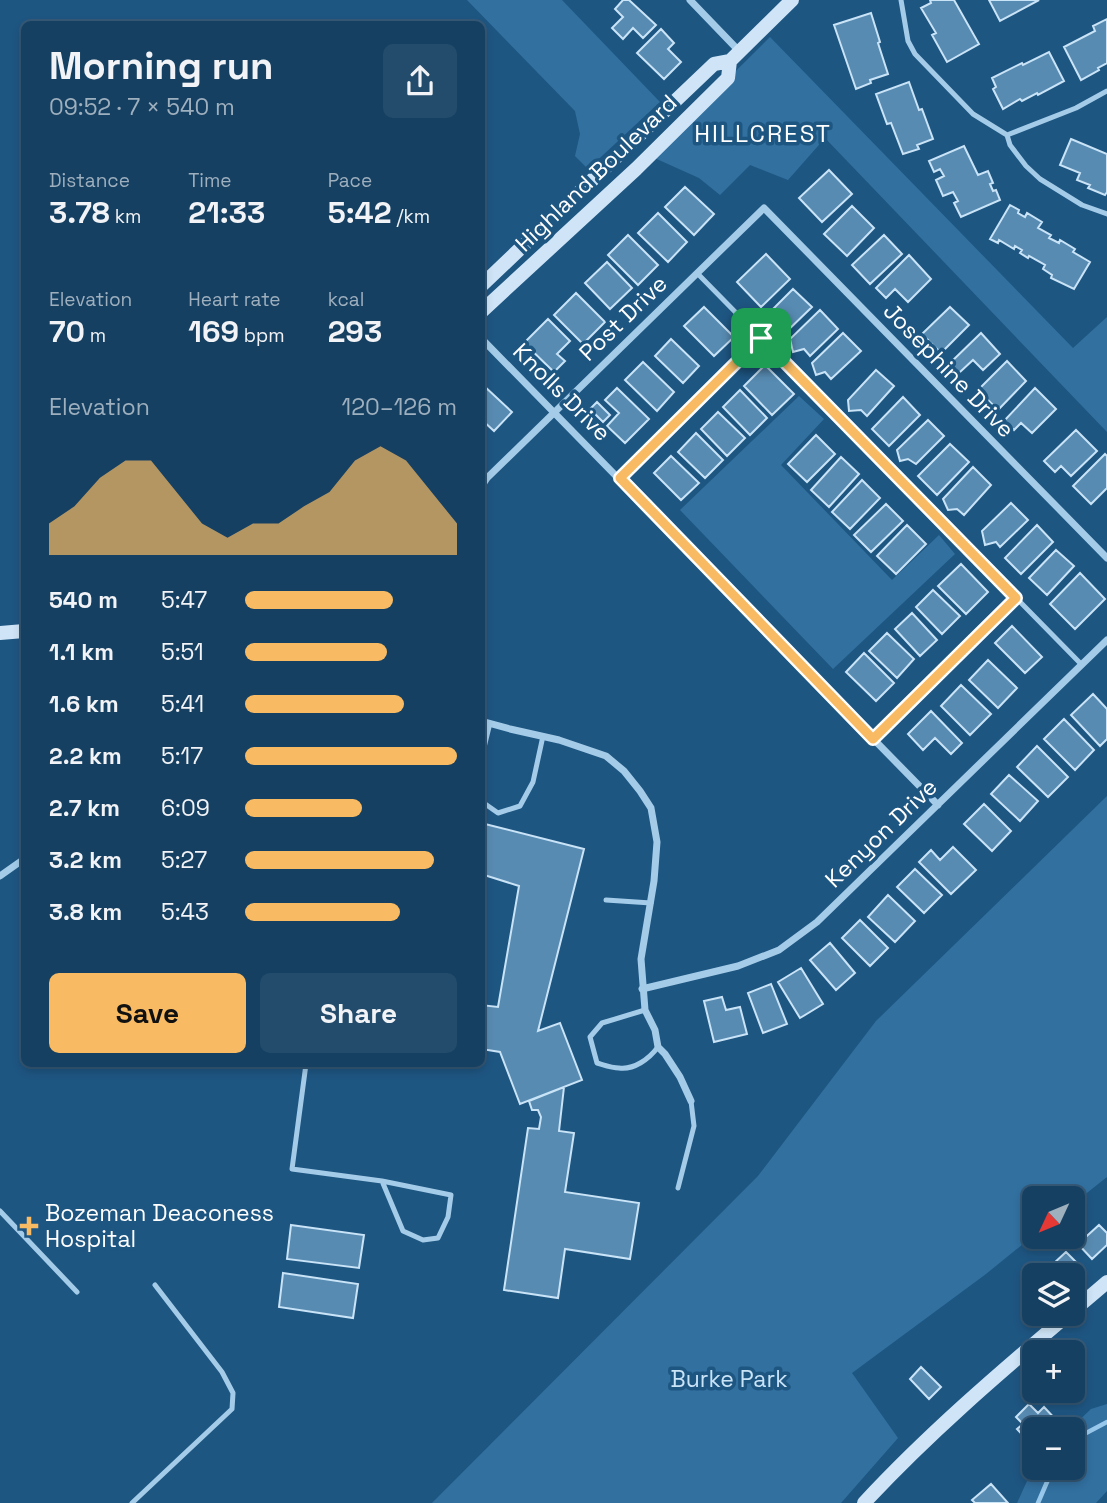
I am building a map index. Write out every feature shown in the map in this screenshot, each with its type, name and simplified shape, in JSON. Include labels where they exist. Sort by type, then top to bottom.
[{"type":"main road","name":"Highland Boulevard","points":[[485,282],[714,64],[735,56],[792,0]]},
{"type":"main road","name":"Highland Boulevard","points":[[485,308],[636,169],[728,78],[735,56]]},
{"type":"main road","points":[[0,633],[21,631]]},
{"type":"main road","points":[[1085,1301],[1107,1282]]},
{"type":"main road","points":[[864,1503],[940,1426],[1055,1326]]},
{"type":"street","points":[[690,0],[735,56]]},
{"type":"street","name":"Post Drive","points":[[485,481],[764,208]]},
{"type":"street","name":"Josephine Drive","points":[[764,208],[1107,558]]},
{"type":"street","name":"Knolls Drive","points":[[485,342],[937,805]]},
{"type":"street","name":"Kenyon Drive","points":[[642,989],[738,966],[779,950],[817,922],[1107,640]]},
{"type":"street","points":[[485,722],[559,740],[606,756],[624,771],[651,808],[657,842],[654,881],[641,959],[642,989],[645,1010],[655,1030],[658,1047],[680,1077],[691,1101]]},
{"type":"street","points":[[0,876],[21,861]]},
{"type":"lane","points":[[901,0],[908,41],[915,54],[973,114],[1007,135],[1010,145],[1040,179],[1082,205],[1107,214]]},
{"type":"lane","points":[[1007,135],[1076,108],[1107,91]]},
{"type":"lane","points":[[697,273],[1082,665]]},
{"type":"lane","points":[[620,478],[761,338]]},
{"type":"lane","points":[[873,739],[1016,598]]},
{"type":"lane","points":[[485,804],[498,813],[520,806],[533,782],[543,736]]},
{"type":"lane","points":[[606,900],[650,903]]},
{"type":"lane","points":[[645,1010],[602,1023],[590,1037],[597,1063],[621,1069],[638,1065],[658,1047]]},
{"type":"lane","points":[[306,1067],[292,1169],[382,1181],[451,1195],[448,1217],[438,1238],[423,1240],[403,1231],[382,1181]]},
{"type":"lane","points":[[678,1188],[695,1126],[691,1101]]},
{"type":"lane","points":[[0,1211],[77,1292]]},
{"type":"lane","points":[[132,1503],[232,1409],[233,1393],[222,1372],[155,1285]]},
{"type":"green space","points":[[467,0],[562,0],[660,102],[588,169],[575,156],[580,134],[575,111]]},
{"type":"green space","points":[[770,37],[1073,348],[1107,317],[1107,432],[825,138],[788,180],[750,165],[720,195],[699,178],[650,156]]},
{"type":"green space","points":[[799,396],[824,419],[781,465],[892,580],[939,535],[955,554],[833,669],[680,510]]},
{"type":"green space","name":"Burke Park","points":[[1107,796],[1107,1177],[1085,1194],[1085,1186],[1022,1186],[1022,1245],[852,1373],[898,1438],[841,1503],[432,1503],[758,1176],[876,1021]]},
{"type":"green space","points":[[1107,1404],[1107,1491],[1096,1503],[1017,1503],[1028,1480],[1085,1480],[1085,1417],[1083,1417],[1091,1409]]},
{"type":"building","points":[[623,0],[629,0],[656,25],[643,38],[633,28],[623,39],[612,28],[623,17],[615,9]]},
{"type":"building","points":[[930,0],[954,0],[979,44],[947,62],[932,35],[936,33],[921,8],[931,3]]},
{"type":"building","points":[[989,0],[1039,0],[1000,21]]},
{"type":"building","points":[[871,13],[888,74],[870,80],[871,83],[856,89],[834,25]]},
{"type":"building","points":[[1107,19],[1107,63],[1081,80],[1064,47],[1095,31],[1093,26]]},
{"type":"building","points":[[661,29],[674,43],[668,49],[681,62],[664,79],[637,53]]},
{"type":"building","points":[[1049,52],[1064,81],[1003,109],[993,89],[996,87],[992,78]]},
{"type":"building","points":[[909,82],[933,139],[917,145],[919,149],[903,154],[891,123],[887,124],[876,94]]},
{"type":"building","points":[[1071,139],[1107,154],[1105,195],[1077,180],[1080,173],[1060,165]]},
{"type":"building","points":[[964,146],[978,175],[988,171],[993,183],[990,184],[1000,200],[961,217],[954,203],[958,201],[953,192],[943,196],[936,180],[944,176],[940,169],[934,172],[929,161]]},
{"type":"building","points":[[829,170],[852,194],[822,222],[799,198]]},
{"type":"building","points":[[685,187],[714,214],[694,235],[665,207]]},
{"type":"building","points":[[1010,205],[1025,217],[1027,213],[1042,222],[1038,228],[1051,235],[1049,238],[1059,243],[1060,240],[1090,262],[1074,289],[1051,278],[1052,275],[1043,269],[1045,265],[1020,253],[1022,250],[990,239]]},
{"type":"building","points":[[852,206],[874,228],[847,256],[824,234]]},
{"type":"building","points":[[658,213],[687,242],[668,262],[638,233]]},
{"type":"building","points":[[628,235],[658,265],[638,285],[608,255]]},
{"type":"building","points":[[884,235],[902,254],[870,284],[852,265]]},
{"type":"building","points":[[766,254],[790,279],[761,307],[737,282]]},
{"type":"building","points":[[909,255],[931,279],[908,302],[895,289],[886,298],[876,288]]},
{"type":"building","points":[[607,262],[632,288],[610,309],[585,283]]},
{"type":"building","points":[[793,289],[812,307],[783,335],[774,326],[768,328],[765,317]]},
{"type":"building","points":[[576,293],[605,322],[583,344],[554,315]]},
{"type":"building","points":[[704,307],[734,337],[714,356],[684,326]]},
{"type":"building","points":[[950,307],[969,325],[941,353],[922,334]]},
{"type":"building","points":[[820,310],[838,329],[810,356],[804,349],[793,352],[790,339]]},
{"type":"building","points":[[548,319],[570,341],[557,354],[565,361],[554,372],[524,343]]},
{"type":"building","points":[[843,333],[861,351],[831,379],[825,372],[816,375],[812,363]]},
{"type":"building","points":[[981,333],[1000,354],[983,370],[973,360],[959,373],[949,364]]},
{"type":"building","points":[[671,339],[699,366],[683,383],[655,356]]},
{"type":"building","points":[[1007,361],[1026,381],[998,410],[978,390]]},
{"type":"building","points":[[643,362],[674,392],[657,411],[625,380]]},
{"type":"building","points":[[765,365],[794,394],[772,415],[744,386]]},
{"type":"building","points":[[876,370],[894,386],[867,416],[861,410],[849,411],[848,400]]},
{"type":"building","points":[[485,387],[512,412],[494,431],[485,423]]},
{"type":"building","points":[[617,388],[649,419],[625,443],[607,426],[619,413],[605,400]]},
{"type":"building","points":[[1035,388],[1056,409],[1032,433],[1021,423],[1014,430],[1004,421]]},
{"type":"building","points":[[740,390],[767,418],[750,435],[723,407]]},
{"type":"building","points":[[903,397],[920,415],[889,446],[872,429]]},
{"type":"building","points":[[597,402],[610,415],[603,422],[590,409]]},
{"type":"building","points":[[718,412],[745,438],[727,456],[701,429]]},
{"type":"building","points":[[928,420],[944,436],[916,464],[908,459],[900,461],[897,450]]},
{"type":"building","points":[[1076,430],[1097,451],[1071,476],[1061,466],[1055,472],[1044,461]]},
{"type":"building","points":[[696,433],[723,460],[705,478],[678,452]]},
{"type":"building","points":[[816,435],[835,454],[807,482],[788,464]]},
{"type":"building","points":[[950,444],[969,462],[937,495],[918,476]]},
{"type":"building","points":[[1105,454],[1107,488],[1091,504],[1073,486]]},
{"type":"building","points":[[671,456],[699,483],[681,500],[654,473]]},
{"type":"building","points":[[841,457],[859,474],[829,507],[811,490]]},
{"type":"building","points":[[973,467],[991,485],[964,515],[957,509],[948,510],[943,499]]},
{"type":"building","points":[[862,480],[880,498],[850,529],[832,512]]},
{"type":"building","points":[[1011,503],[1028,520],[1000,547],[996,542],[985,545],[982,531]]},
{"type":"building","points":[[886,504],[903,521],[871,552],[854,535]]},
{"type":"building","points":[[907,525],[926,544],[896,574],[877,556]]},
{"type":"building","points":[[1037,525],[1053,542],[1021,574],[1005,558]]},
{"type":"building","points":[[1056,550],[1074,566],[1047,595],[1029,578]]},
{"type":"building","points":[[961,564],[988,592],[966,614],[938,586]]},
{"type":"building","points":[[1080,573],[1105,599],[1075,629],[1050,604]]},
{"type":"building","points":[[933,590],[960,616],[942,634],[916,607]]},
{"type":"building","points":[[912,613],[937,640],[920,656],[895,629]]},
{"type":"building","points":[[1012,626],[1042,657],[1025,673],[995,643]]},
{"type":"building","points":[[887,633],[914,659],[897,678],[869,651]]},
{"type":"building","points":[[864,653],[894,683],[876,701],[846,672]]},
{"type":"building","points":[[988,660],[1017,688],[998,708],[969,680]]},
{"type":"building","points":[[961,685],[991,714],[970,735],[941,706]]},
{"type":"building","points":[[1093,694],[1107,709],[1107,739],[1100,746],[1071,715]]},
{"type":"building","points":[[931,711],[962,743],[951,754],[935,738],[923,750],[908,734]]},
{"type":"building","points":[[1064,719],[1094,750],[1075,770],[1044,739]]},
{"type":"building","points":[[1037,746],[1068,777],[1048,797],[1017,767]]},
{"type":"building","points":[[1009,775],[1038,801],[1020,821],[991,794]]},
{"type":"building","points":[[984,804],[1011,831],[992,851],[964,824]]},
{"type":"building","points":[[485,824],[584,849],[538,1031],[560,1023],[582,1080],[520,1104],[500,1052],[485,1050],[485,1005],[498,1007],[519,886],[485,875]]},
{"type":"building","points":[[953,847],[976,870],[951,894],[919,862],[931,850],[940,860]]},
{"type":"building","points":[[915,869],[942,895],[924,913],[897,887]]},
{"type":"building","points":[[888,895],[915,921],[895,942],[868,917]]},
{"type":"building","points":[[860,920],[888,948],[870,966],[842,938]]},
{"type":"building","points":[[830,943],[855,973],[836,990],[810,960]]},
{"type":"building","points":[[801,968],[823,1004],[800,1018],[778,982]]},
{"type":"building","points":[[771,984],[787,1024],[763,1033],[748,993]]},
{"type":"building","points":[[722,997],[726,1010],[740,1007],[747,1034],[714,1042],[704,1001]]},
{"type":"building","points":[[564,1087],[559,1131],[574,1133],[565,1192],[639,1203],[630,1259],[565,1249],[558,1298],[504,1290],[528,1128],[539,1129],[541,1117],[538,1110],[532,1110],[529,1101]]},
{"type":"building","points":[[291,1225],[364,1235],[359,1268],[287,1259]]},
{"type":"building","points":[[1099,1225],[1107,1233],[1107,1245],[1092,1259],[1084,1250],[1085,1238]]},
{"type":"building","points":[[1066,1252],[1077,1263],[1054,1263]]},
{"type":"building","points":[[283,1273],[358,1284],[353,1318],[279,1307]]},
{"type":"building","points":[[921,1367],[941,1387],[929,1399],[910,1379]]},
{"type":"building","points":[[1029,1404],[1038,1413],[1044,1407],[1053,1417],[1022,1417],[1022,1423],[1016,1417]]},
{"type":"building","points":[[991,1484],[1008,1503],[975,1503],[972,1500]]},
{"type":"waterway","points":[[1085,1434],[1107,1422]]},
{"type":"waterway","points":[[1038,1503],[1048,1480]]},
{"type":"place","name":"Bozeman Deaconess Hospital","points":[[29,1226]]},
{"type":"district","name":"HILLCREST","points":[[763,134]]},
{"type":"route","points":[[761,338],[1016,598],[873,739],[620,478],[761,338]]}]
